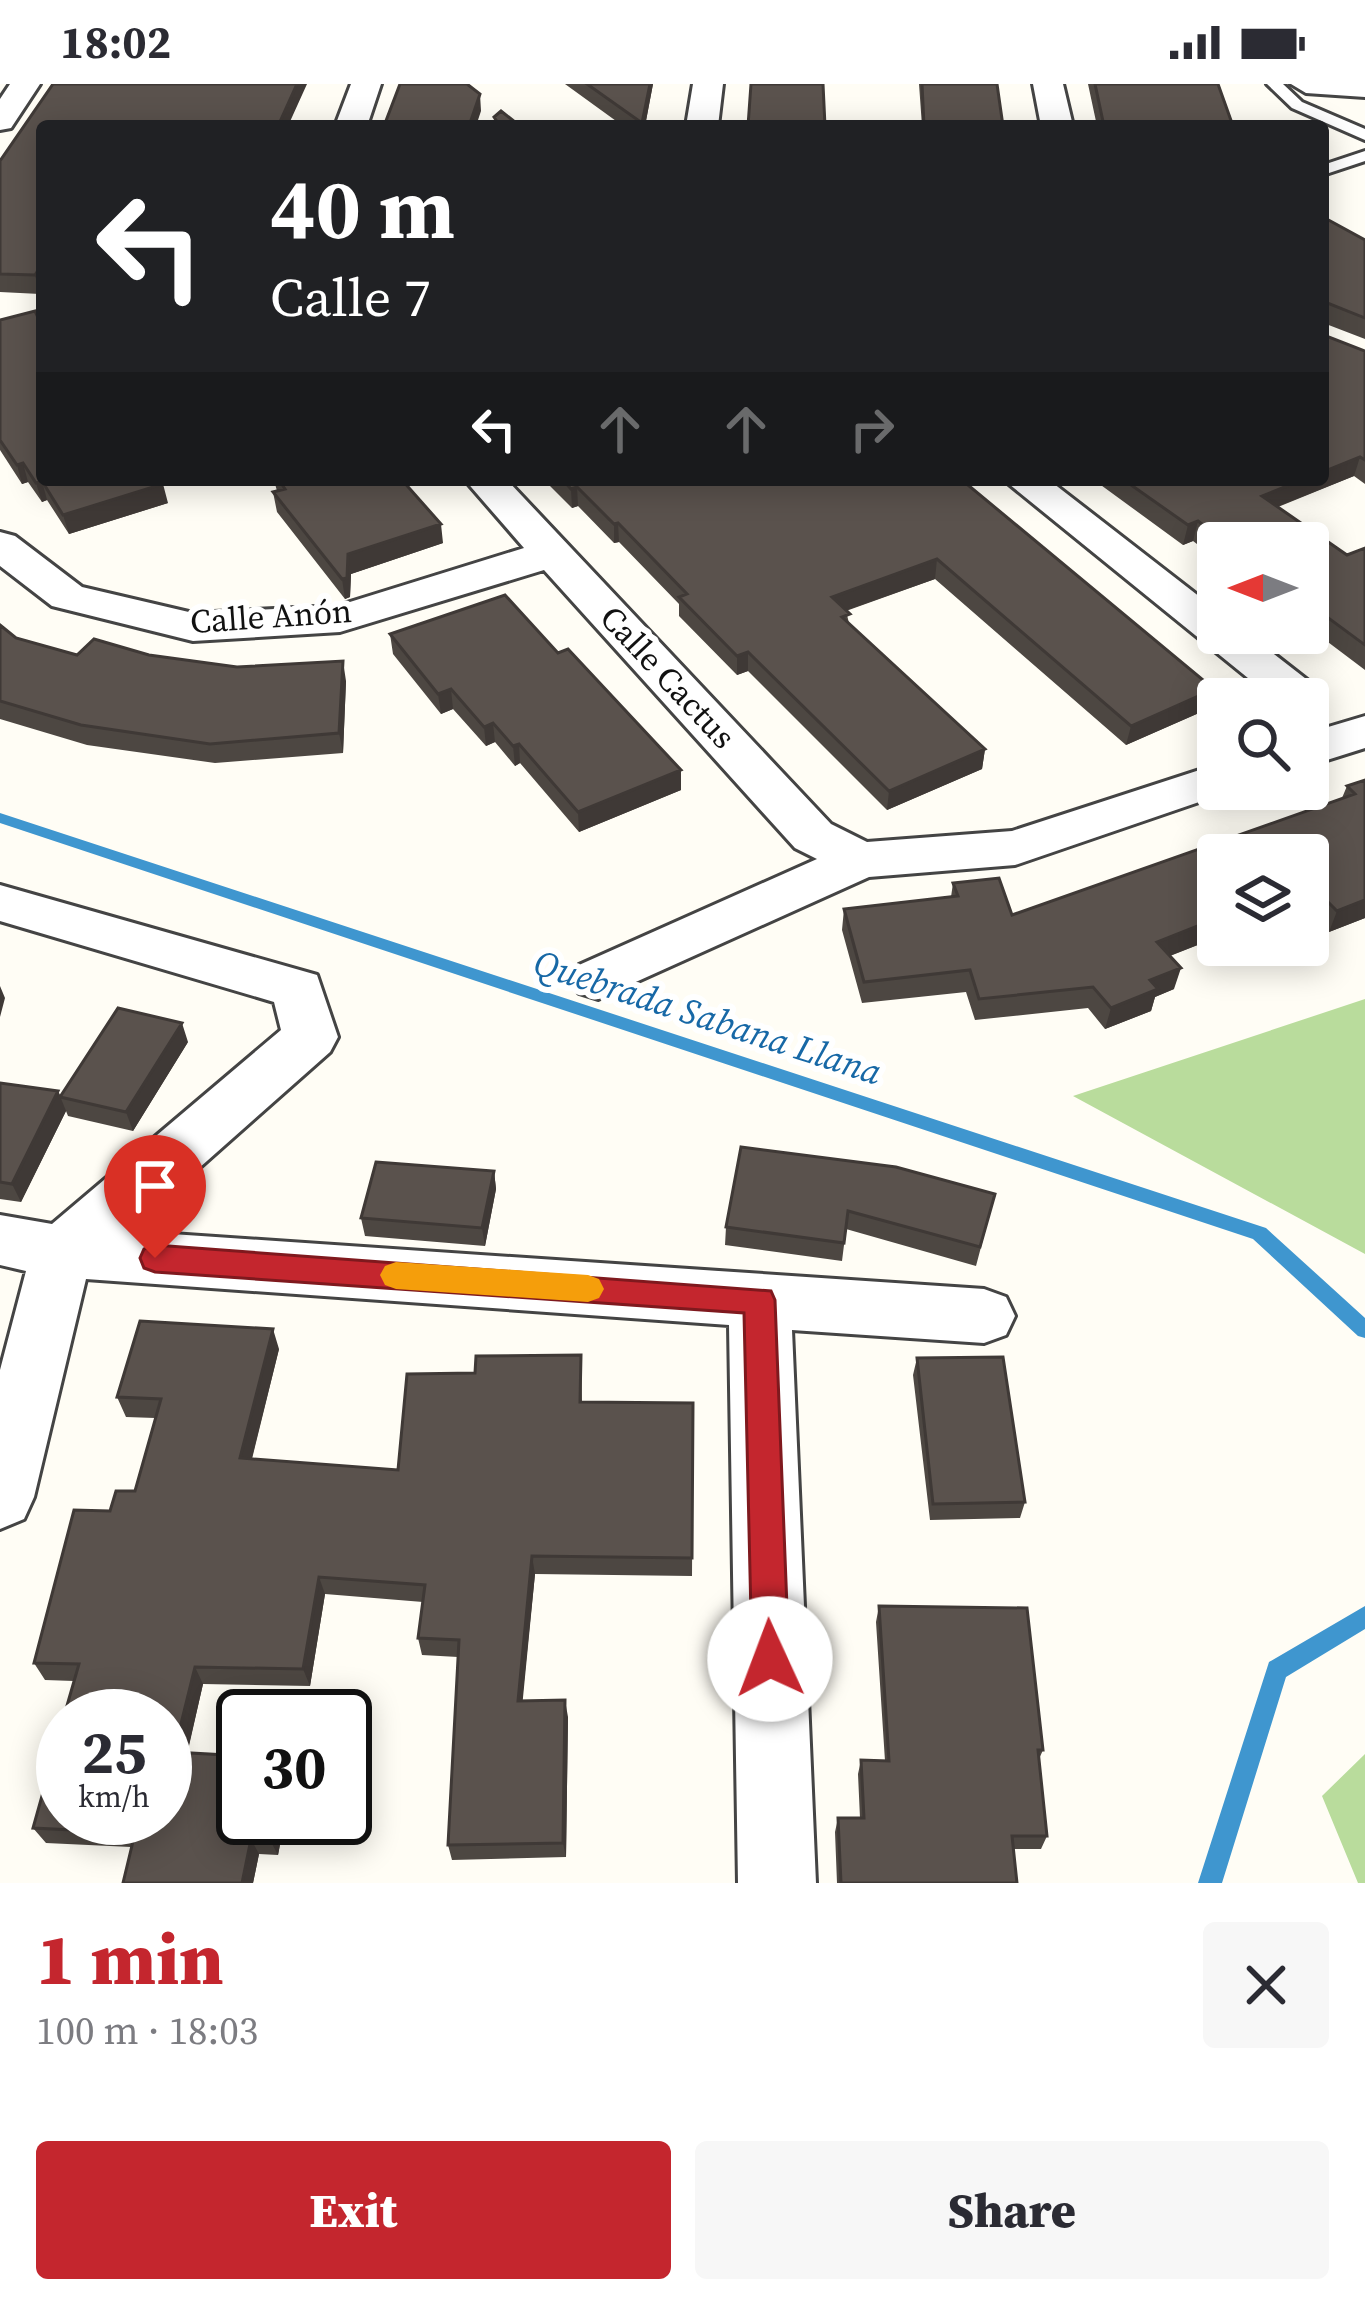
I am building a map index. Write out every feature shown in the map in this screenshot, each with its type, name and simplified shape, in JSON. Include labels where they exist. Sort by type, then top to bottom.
[{"type":"street","points":[[0,121],[25,84]]},
{"type":"street","points":[[353,120],[366,84]]},
{"type":"street","points":[[703,120],[708,84]]},
{"type":"street","points":[[1048,84],[1056,120]]},
{"type":"street","points":[[1308,84],[1362,106]]},
{"type":"street","name":"Calle Cactus","points":[[491,486],[813,836],[861,860]]},
{"type":"street","points":[[1032,486],[1197,616]]},
{"type":"street","name":"Calle Anón","points":[[0,545],[67,597],[194,627],[340,619],[553,553]]},
{"type":"street","points":[[1245,654],[1276,678]]},
{"type":"street","points":[[598,979],[861,860],[1015,848],[1197,787]]},
{"type":"street","points":[[0,903],[298,989],[310,1037],[62,1252],[0,1498]]},
{"type":"street","points":[[0,1240],[62,1252],[984,1316]]},
{"type":"street","points":[[760,1300],[777,1883]]},
{"type":"lane","points":[[1274,84],[1298,105],[1365,135]]},
{"type":"lane","points":[[1331,120],[1362,106]]},
{"type":"lane","points":[[1329,168],[1365,156]]},
{"type":"green space","points":[[1365,999],[1365,1254],[1073,1096]]},
{"type":"green space","points":[[1365,1754],[1365,1883],[1358,1883],[1322,1796]]},
{"type":"building","points":[[53,84],[297,84],[281,120],[36,120],[35,275],[0,274],[0,161]]},
{"type":"building","points":[[400,84],[467,84],[480,94],[471,120],[386,120]]},
{"type":"building","points":[[587,84],[650,84],[643,120]]},
{"type":"building","points":[[751,84],[823,84],[825,120],[748,120]]},
{"type":"building","points":[[922,84],[997,84],[1002,120],[924,120]]},
{"type":"building","points":[[1095,84],[1218,84],[1231,120],[1103,120]]},
{"type":"building","points":[[501,111],[512,120],[496,120]]},
{"type":"building","points":[[1329,220],[1365,240],[1365,318],[1329,304]]},
{"type":"building","points":[[36,313],[36,483],[0,440],[0,320]]},
{"type":"building","points":[[1329,337],[1365,351],[1365,460],[1360,457],[1329,470]]},
{"type":"building","points":[[45,486],[157,486],[63,515]]},
{"type":"building","points":[[283,486],[407,486],[441,524],[348,554],[347,578],[342,579],[273,492],[285,489]]},
{"type":"building","points":[[568,486],[969,486],[1201,678],[1197,678],[1197,697],[1131,726],[937,559],[832,597],[850,614],[842,617],[985,749],[889,791],[748,652],[737,656],[679,597],[687,594],[577,487]]},
{"type":"building","points":[[1133,486],[1287,486],[1262,496],[1299,522],[1199,522],[1188,525]]},
{"type":"building","points":[[1329,543],[1347,555],[1365,548],[1365,645],[1329,618]]},
{"type":"building","points":[[505,595],[558,653],[568,649],[681,770],[578,812],[519,744],[513,746],[493,723],[484,727],[451,689],[438,694],[390,634]]},
{"type":"building","points":[[0,625],[16,638],[77,655],[94,639],[149,655],[237,667],[343,661],[339,733],[210,744],[81,725],[0,701]]},
{"type":"building","points":[[1365,780],[1365,900],[1337,911],[1329,903],[1329,834],[1242,834],[1310,810],[1329,810],[1329,803],[1355,794],[1347,786]]},
{"type":"building","points":[[1197,850],[1197,926],[1157,942],[1181,968],[1150,980],[1158,989],[1111,1008],[1093,987],[979,999],[970,970],[864,982],[844,909],[958,896],[953,883],[999,878],[1012,915]]},
{"type":"building","points":[[118,1008],[182,1023],[126,1112],[60,1097]]},
{"type":"building","points":[[0,1083],[58,1091],[12,1184],[0,1182]]},
{"type":"building","points":[[741,1147],[896,1167],[995,1194],[980,1247],[848,1211],[844,1243],[726,1227]]},
{"type":"building","points":[[376,1162],[494,1171],[482,1228],[361,1218]]},
{"type":"building","points":[[140,1321],[273,1329],[240,1458],[398,1470],[407,1374],[475,1373],[476,1356],[581,1355],[580,1402],[693,1403],[692,1558],[532,1556],[518,1701],[565,1700],[563,1843],[448,1845],[459,1640],[418,1638],[425,1585],[319,1577],[303,1669],[195,1667],[190,1689],[72,1689],[79,1664],[34,1663],[74,1510],[110,1511],[116,1491],[135,1491],[161,1399],[117,1397]]},
{"type":"building","points":[[1003,1357],[1025,1502],[933,1504],[917,1358]]},
{"type":"building","points":[[879,1606],[1027,1608],[1047,1836],[1012,1836],[1017,1883],[841,1883],[838,1818],[864,1818],[861,1760],[889,1761]]},
{"type":"building","points":[[192,1753],[216,1754],[216,1845],[250,1845],[242,1883],[123,1883],[132,1845],[192,1845]]},
{"type":"waterway","name":"Quebrada Sabana Llana","points":[[0,818],[1259,1233],[1365,1330]]},
{"type":"waterway","name":"Quebrada Sabana Llana","points":[[1210,1883],[1277,1670],[1365,1617]]},
{"type":"slow traffic","points":[[396,1275],[588,1289]]},
{"type":"route","points":[[155,1258],[760,1300],[770,1659]]}]
